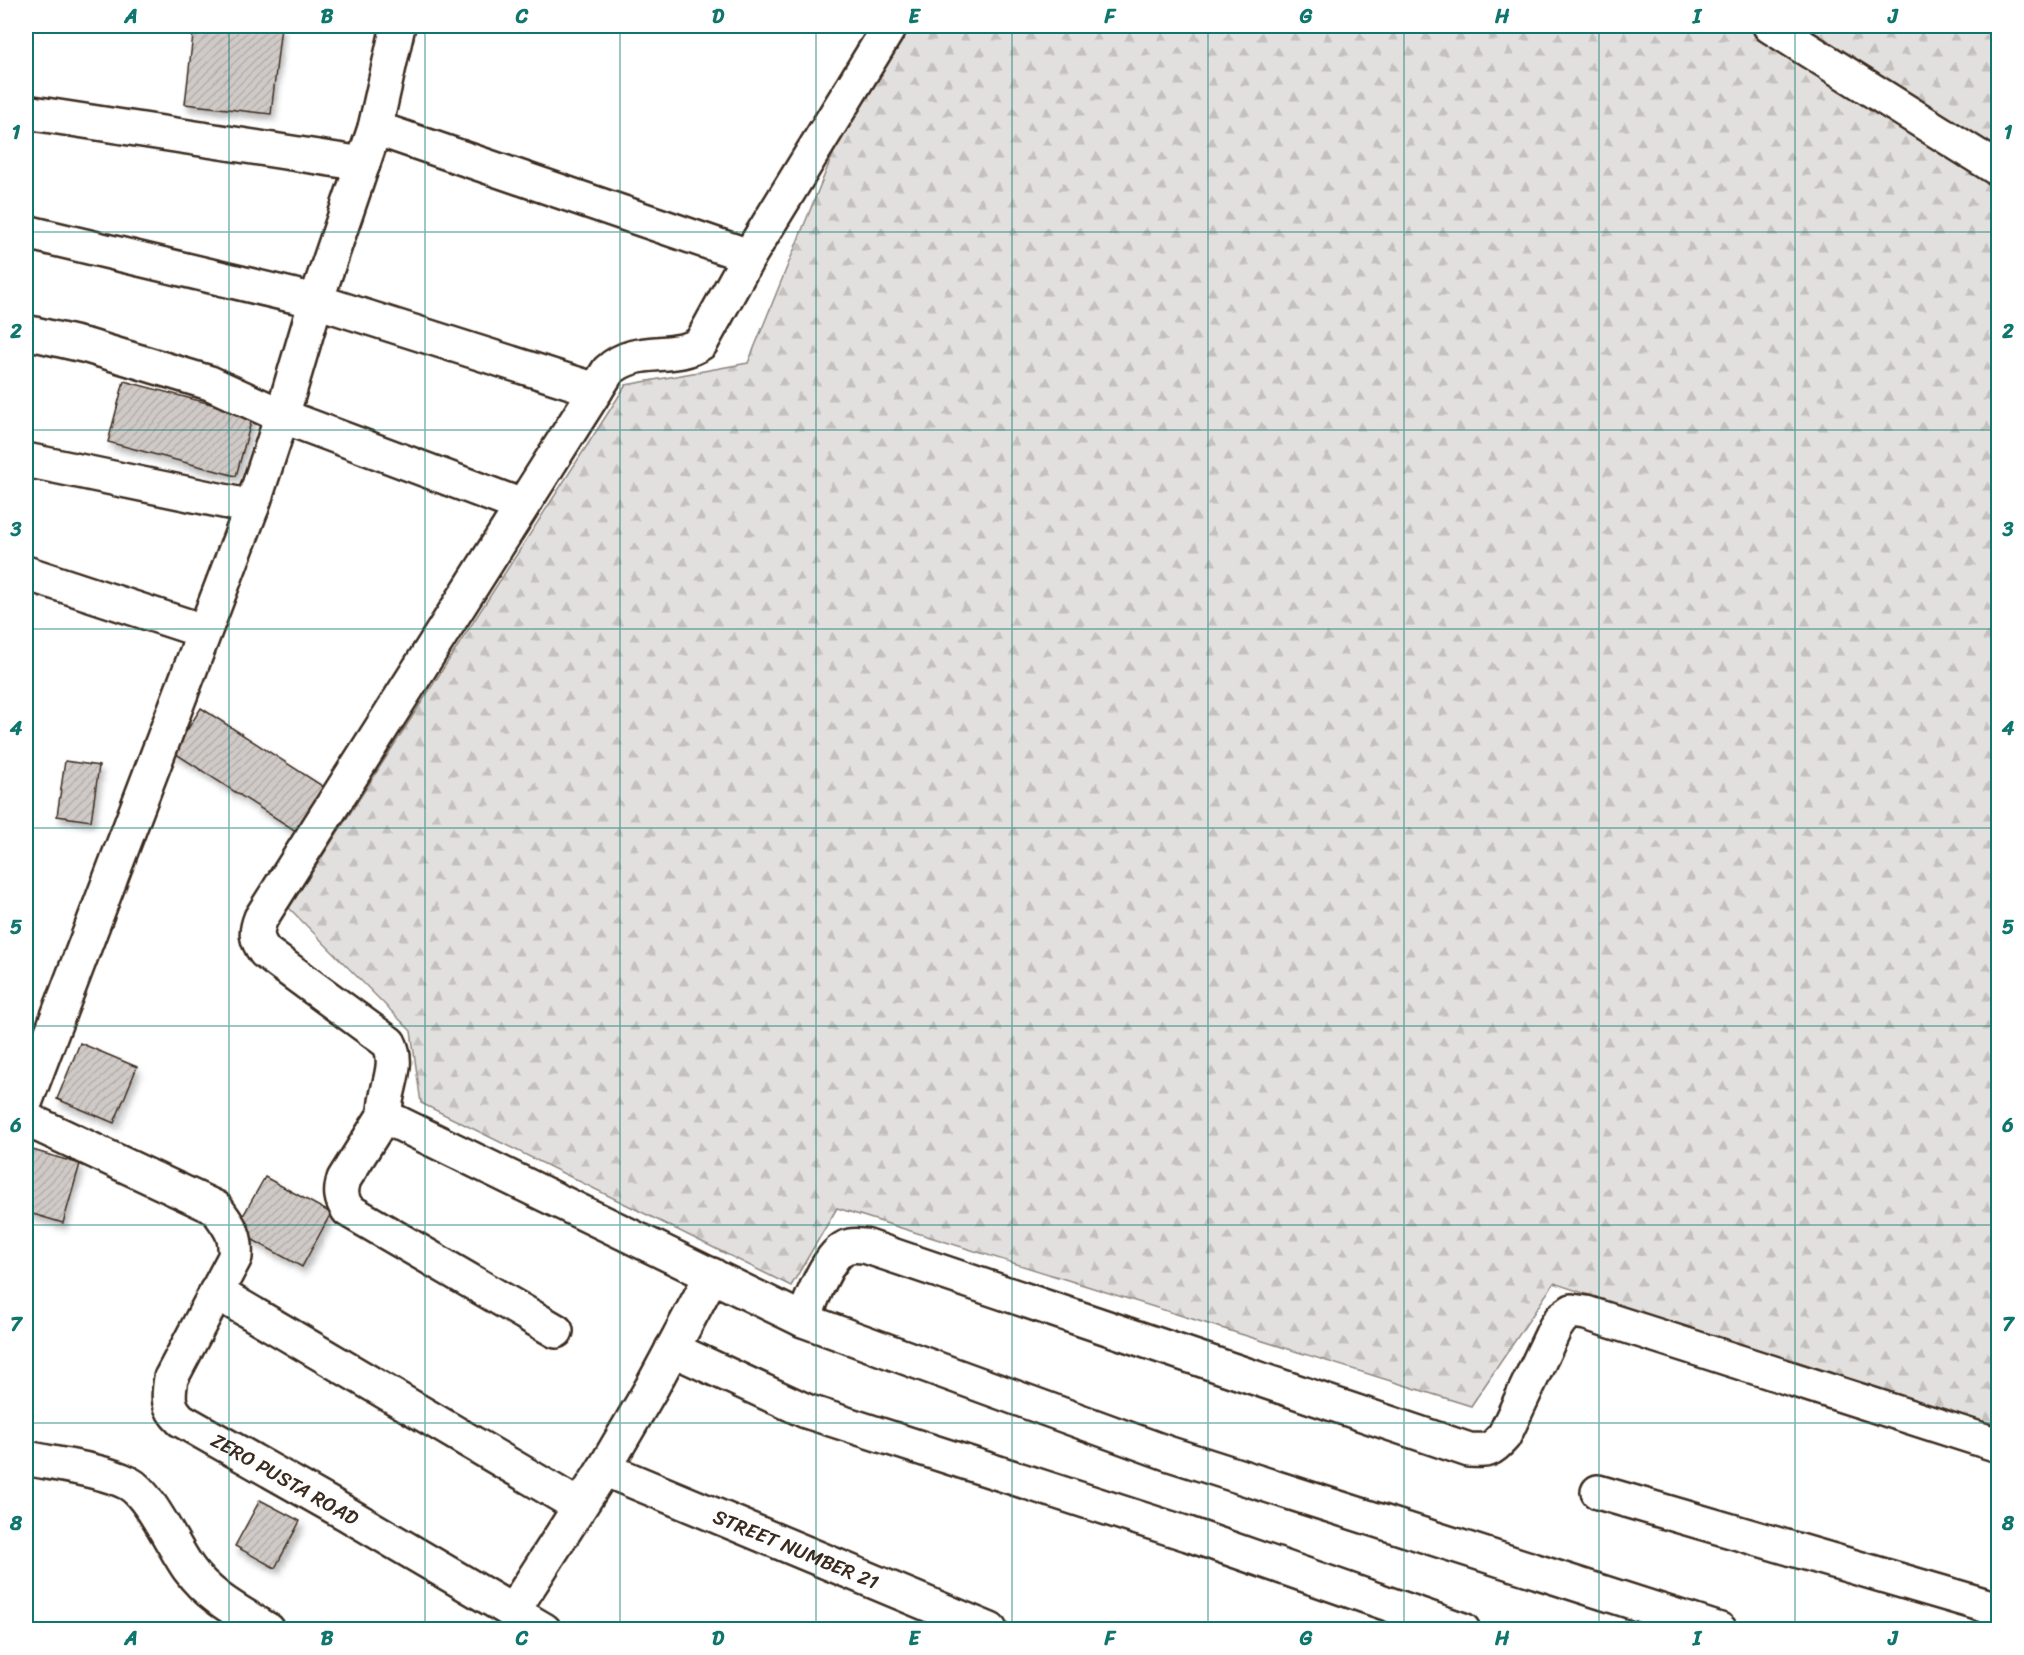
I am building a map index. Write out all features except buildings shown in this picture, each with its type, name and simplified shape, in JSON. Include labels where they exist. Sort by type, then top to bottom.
[{"type":"street","points":[[26,1100],[252,507],[316,301],[375,128],[398,26]]},
{"type":"street","points":[[556,1331],[348,1210],[342,1201],[341,1190],[344,1179],[385,1114],[386,1097],[394,1065],[394,1052],[389,1043],[265,952],[257,942],[255,931],[267,908],[608,370],[615,363],[641,354],[694,348],[701,343],[749,256],[890,26]]},
{"type":"street","points":[[1770,26],[1998,169]]},
{"type":"street","points":[[26,112],[363,164]]},
{"type":"street","points":[[375,128],[749,256]]},
{"type":"street","points":[[26,232],[316,301],[596,390]]},
{"type":"street","points":[[26,332],[87,346],[210,383],[282,416],[522,506]]},
{"type":"street","points":[[26,460],[252,507]]},
{"type":"street","points":[[26,573],[203,631]]},
{"type":"street","points":[[385,1114],[402,1125],[803,1320],[1167,1453],[1720,1629]]},
{"type":"street","points":[[26,1119],[216,1208],[234,1233],[236,1246],[235,1257],[216,1292],[579,1506]]},
{"type":"street","points":[[803,1320],[829,1263],[839,1252],[849,1246],[865,1246],[1469,1450],[1481,1450],[1494,1448],[1504,1436],[1555,1328],[1561,1318],[1572,1311],[1998,1445]]},
{"type":"street","points":[[544,1629],[513,1611],[604,1469],[712,1275]]},
{"type":"street","name":"ZERO PUSTA ROAD","points":[[216,1292],[171,1378],[168,1397],[172,1411],[181,1420],[513,1611]]},
{"type":"street","points":[[672,1349],[806,1411],[1188,1534],[1463,1629]]},
{"type":"street","points":[[26,1458],[110,1476],[130,1483],[143,1495],[189,1569],[206,1590],[268,1629]]},
{"type":"street","name":"STREET NUMBER 21","points":[[604,1469],[990,1629]]},
{"type":"street","points":[[1598,1492],[1998,1609]]},
{"type":"green space","points":[[885,26],[1998,26],[1998,1434],[1554,1283],[1471,1406],[837,1208],[791,1286],[421,1103],[411,1031],[289,908],[626,385],[748,363]]}]
